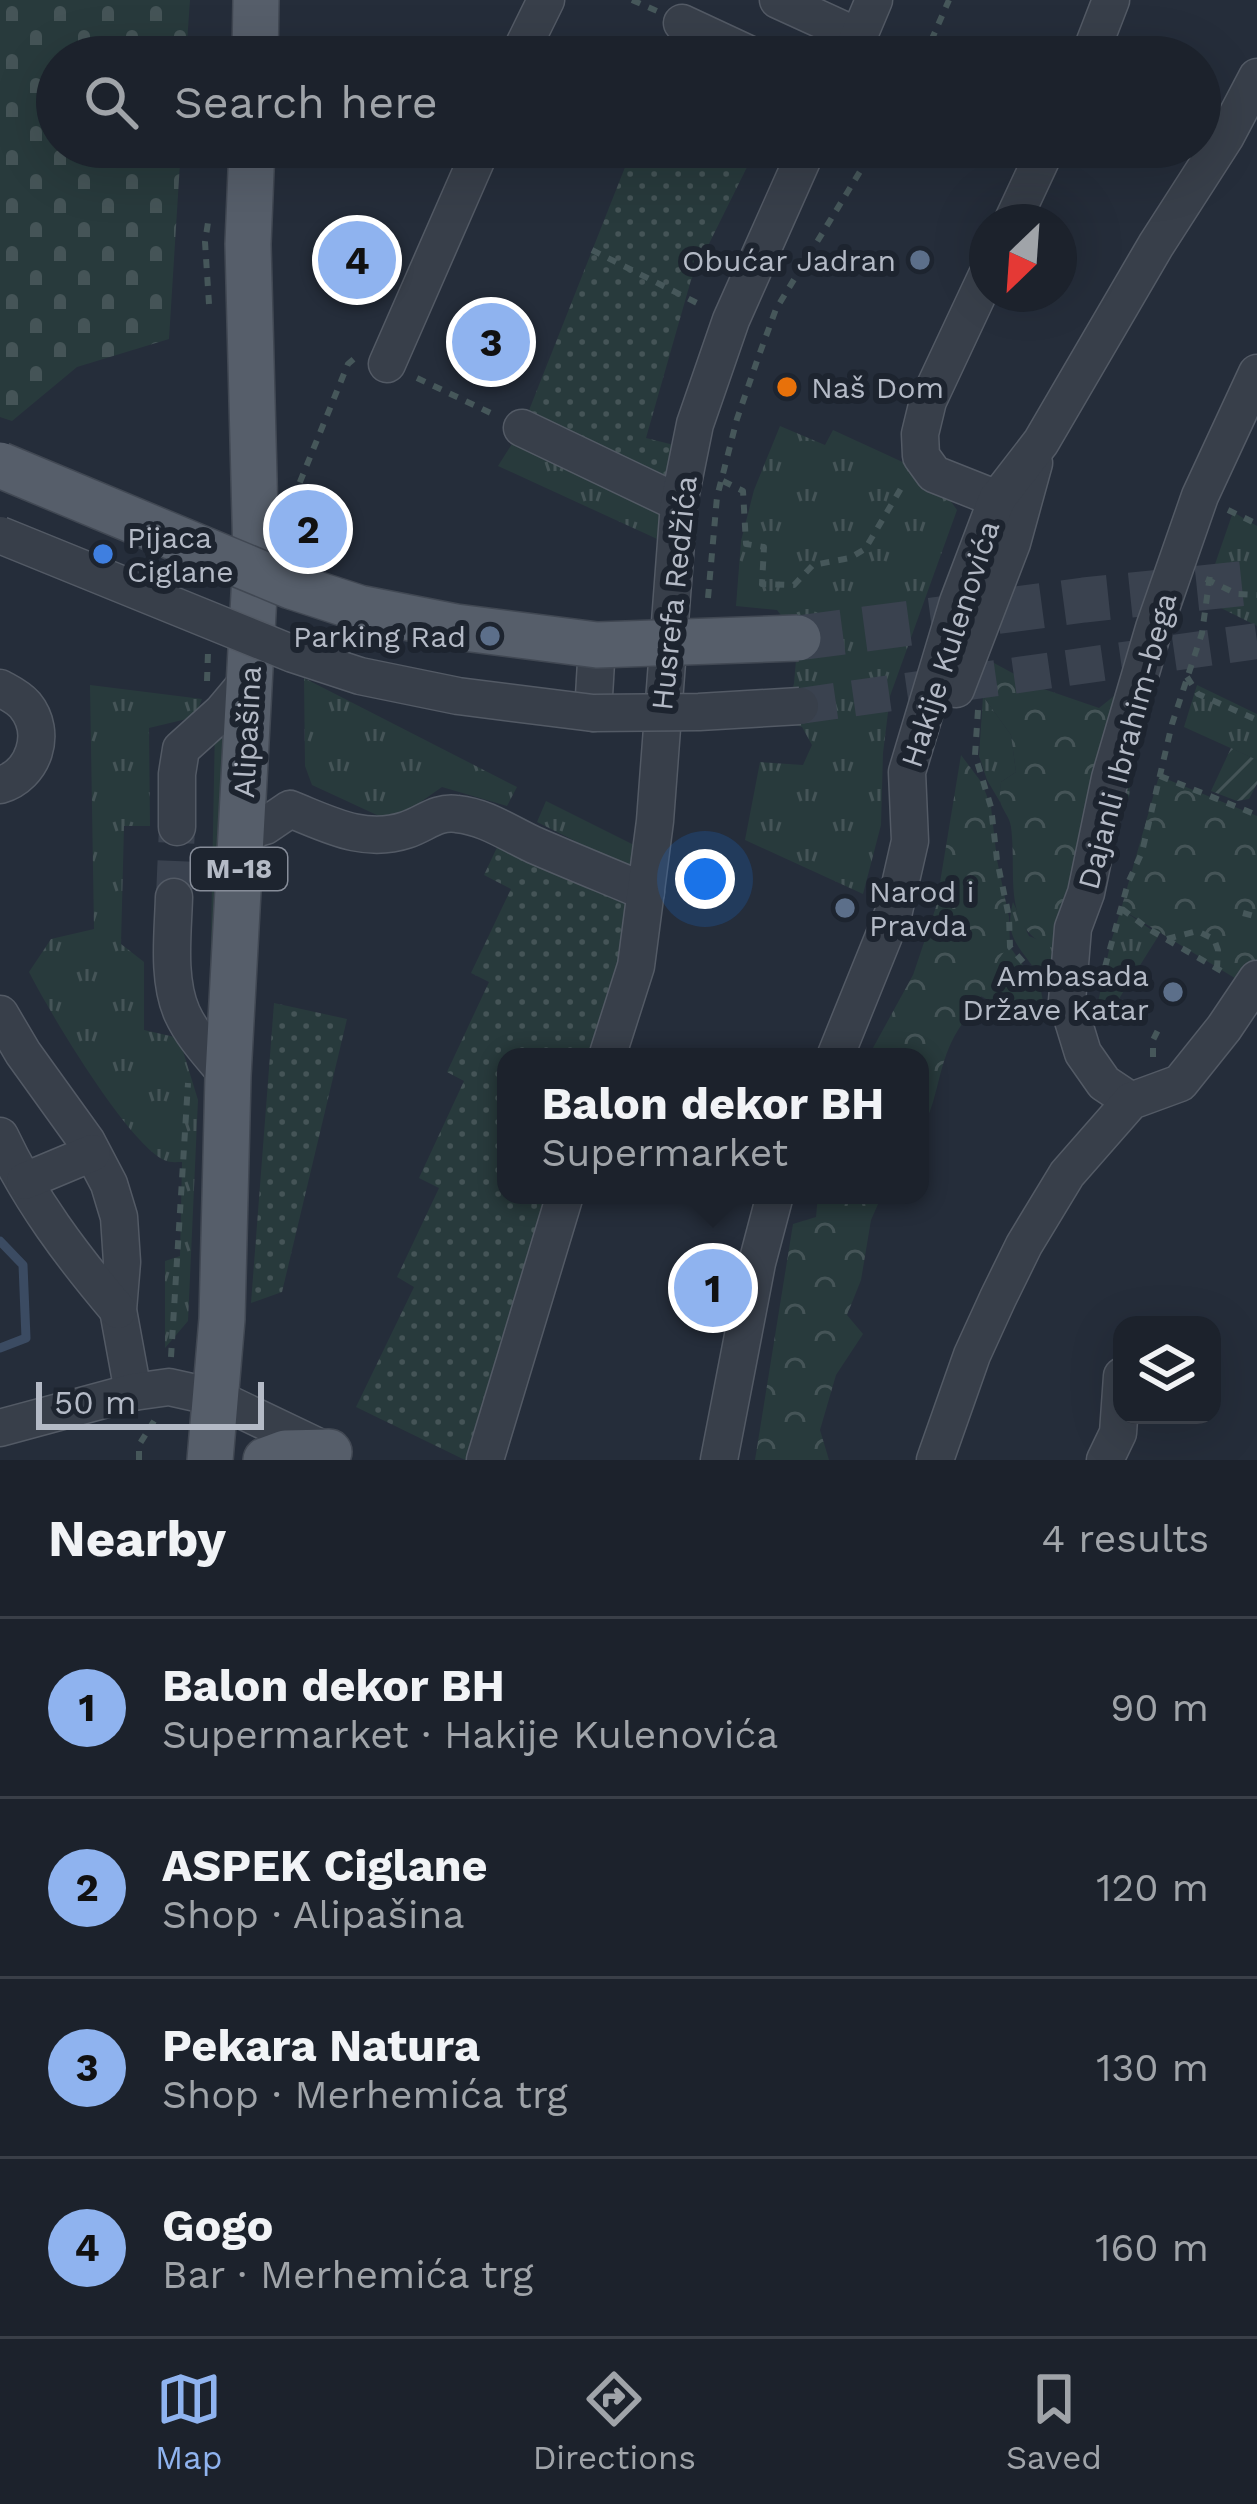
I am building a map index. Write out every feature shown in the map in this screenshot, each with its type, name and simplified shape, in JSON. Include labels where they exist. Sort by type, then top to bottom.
[{"type":"main road","points":[[255,36],[256,0]]},
{"type":"main road","name":"Alipašina","points":[[210,1460],[221,1319],[228,1076],[256,557],[248,244],[251,168]]},
{"type":"main road","points":[[0,465],[248,568],[359,608],[456,627],[597,645],[798,638]]},
{"type":"main road","points":[[266,1460],[285,1453],[338,1456]]},
{"type":"street","points":[[528,36],[545,0]]},
{"type":"street","points":[[778,0],[836,36]]},
{"type":"street","points":[[859,36],[874,0]]},
{"type":"street","points":[[1097,36],[1111,0]]},
{"type":"street","points":[[682,23],[710,36]]},
{"type":"street","name":"Hakije Kulenovića","points":[[1221,144],[1257,77]]},
{"type":"street","points":[[387,364],[473,168]]},
{"type":"street","name":"Husrefa Redžića","points":[[610,1048],[636,966],[655,821],[679,503],[695,424],[731,320],[799,168]]},
{"type":"street","points":[[1020,204],[1037,168]]},
{"type":"street","name":"Hakije Kulenovića","points":[[839,1048],[893,911],[910,842],[907,772],[958,602],[997,500],[1041,442],[1205,168]]},
{"type":"street","points":[[970,312],[928,401],[920,434],[921,456],[934,474],[997,500]]},
{"type":"street","name":"Dajanli Ibrahim-bega","points":[[1131,1101],[1104,1083],[1083,1053],[1067,1001],[1073,928],[1154,628],[1199,569],[1200,496],[1257,373]]},
{"type":"street","points":[[522,428],[679,503]]},
{"type":"street","points":[[910,842],[944,720],[1012,543],[1041,442]]},
{"type":"street","points":[[0,535],[293,654],[360,676],[458,696],[592,713],[800,706]]},
{"type":"street","points":[[592,713],[597,645]]},
{"type":"street","points":[[177,827],[181,749],[248,681]]},
{"type":"street","points":[[0,688],[22,701],[34,719],[35,736],[34,757],[25,771],[0,785]]},
{"type":"street","points":[[241,833],[266,826],[290,809],[356,834],[381,836],[419,825],[433,815],[451,813],[490,822],[646,892]]},
{"type":"street","points":[[174,897],[173,968],[180,1009],[228,1076]]},
{"type":"street","points":[[935,1460],[972,1355],[1024,1245],[1067,1174],[1131,1101],[1180,1083],[1254,984]]},
{"type":"street","points":[[0,1014],[110,1184],[119,1217],[122,1262],[118,1310],[133,1393]]},
{"type":"street","points":[[0,1136],[74,1259],[118,1310]]},
{"type":"street","points":[[25,1181],[92,1153]]},
{"type":"street","points":[[485,1460],[562,1204]]},
{"type":"street","points":[[719,1460],[757,1263],[773,1204]]},
{"type":"street","points":[[0,1428],[170,1387],[214,1397],[338,1456]]},
{"type":"street","points":[[1105,1460],[1119,1424]]},
{"type":"path","points":[[934,36],[950,0]]},
{"type":"path","points":[[706,614],[717,496],[737,419],[776,309],[862,168]]},
{"type":"path","points":[[592,250],[731,320]]},
{"type":"path","points":[[291,506],[349,364],[364,355],[522,428]]},
{"type":"path","points":[[723,481],[743,491],[746,544],[764,547],[762,584],[794,585],[813,565],[850,558],[865,549],[905,480],[893,474]]},
{"type":"path","points":[[1199,569],[1237,594],[1257,595]]},
{"type":"path","points":[[1102,982],[1202,633],[1199,569]]},
{"type":"path","points":[[1186,677],[1198,694],[1257,721]]},
{"type":"path","points":[[979,701],[975,754],[991,806],[1010,947],[1043,985],[1067,1001]]},
{"type":"path","points":[[1159,776],[1257,815]]},
{"type":"path","points":[[1086,893],[1254,984]]},
{"type":"path","points":[[1243,913],[1257,917]]},
{"type":"path","points":[[1167,939],[1197,931],[1214,939],[1217,968]]},
{"type":"path","points":[[1154,1065],[1153,1040],[1161,1024]]},
{"type":"green space","points":[[0,0],[190,0],[187,36],[36,36],[36,168],[180,168],[169,339],[77,367],[12,421],[0,417]]},
{"type":"green space","points":[[625,168],[747,168],[691,280],[646,438],[690,449],[679,503],[522,428]]},
{"type":"green space","points":[[780,426],[825,445],[833,430],[933,476],[957,510],[890,696],[881,825],[863,894],[745,840],[760,762],[803,765],[812,745],[802,727],[786,722],[798,637],[777,610],[736,606],[741,541],[754,490]]},
{"type":"green space","points":[[522,428],[679,503],[679,549],[498,466]]},
{"type":"green space","points":[[1233,512],[1257,526],[1257,626],[1203,599]]},
{"type":"green space","points":[[994,663],[1038,687],[1099,708],[1114,696],[1137,731],[1129,797],[1068,952],[1030,934],[1016,904],[1011,827],[1000,799],[1001,782],[1016,772],[1011,735],[983,696]]},
{"type":"green space","points":[[304,678],[517,787],[507,806],[442,787],[392,822],[312,785],[305,766]]},
{"type":"green space","points":[[90,685],[202,699],[195,717],[149,728],[150,826],[124,826],[121,944],[144,962],[144,1030],[179,1038],[198,1100],[188,1321],[165,1348],[165,1261],[180,1256],[182,1162],[164,1160],[130,1128],[71,1044],[29,972],[51,939],[94,929]]},
{"type":"green space","points":[[1197,685],[1257,714],[1257,760],[1184,727]]},
{"type":"green space","points":[[983,696],[1011,735],[1016,772],[1001,782],[1000,802],[979,756]]},
{"type":"green space","points":[[230,720],[223,1038],[210,988],[215,726]]},
{"type":"green space","points":[[1231,748],[1257,760],[1257,784],[1249,799],[1237,801],[1211,791]]},
{"type":"green space","points":[[961,755],[982,783],[991,807],[1010,947],[951,1043],[929,1113],[929,1048],[873,1048],[913,975],[936,907]]},
{"type":"green space","points":[[1159,776],[1257,816],[1257,964],[1243,983],[1121,909]]},
{"type":"green space","points":[[546,801],[664,860],[659,883],[537,822]]},
{"type":"green space","points":[[501,839],[646,910],[661,924],[622,1048],[497,1048],[497,1204],[571,1204],[475,1460],[465,1460],[356,1407],[414,1287],[397,1277],[439,1188],[419,1178],[464,1081],[447,1072],[489,982],[471,973],[511,889],[484,875]]},
{"type":"green space","points":[[1013,902],[1029,936],[1068,952],[1052,979],[1035,970],[1014,940],[1010,927]]},
{"type":"green space","points":[[1121,909],[1159,935],[1105,1021],[1096,1012]]},
{"type":"green space","points":[[1010,947],[1041,991],[1042,1021],[981,996],[1001,953]]},
{"type":"green space","points":[[274,1003],[347,1019],[282,1292],[251,1303]]},
{"type":"green space","points":[[817,1204],[878,1204],[861,1280],[847,1315],[863,1334],[836,1375],[820,1430],[829,1460],[755,1460],[793,1224],[816,1217]]},
{"type":"waterway","points":[[0,1241],[23,1265],[26,1338],[0,1348]]},
{"type":"tunnel","points":[[798,638],[1257,582]]},
{"type":"tunnel","points":[[800,706],[1257,641]]},
{"type":"tunnel","points":[[174,897],[177,827]]},
{"type":"place","name":"Gogo","points":[[357,260]]},
{"type":"place","name":"Obućar Jadran","points":[[920,260]]},
{"type":"place","name":"Pekara Natura","points":[[491,342]]},
{"type":"place","name":"Naš Dom","points":[[787,387]]},
{"type":"place","name":"ASPEK Ciglane","points":[[308,529]]},
{"type":"place","name":"Pijaca Ciglane","points":[[103,554]]},
{"type":"place","name":"Parking Rad","points":[[490,636]]},
{"type":"place","name":"Narod i Pravda","points":[[845,908]]},
{"type":"place","name":"Ambasada Države Katar","points":[[1173,992]]},
{"type":"place","name":"Balon dekor BH","points":[[713,1288]]}]
